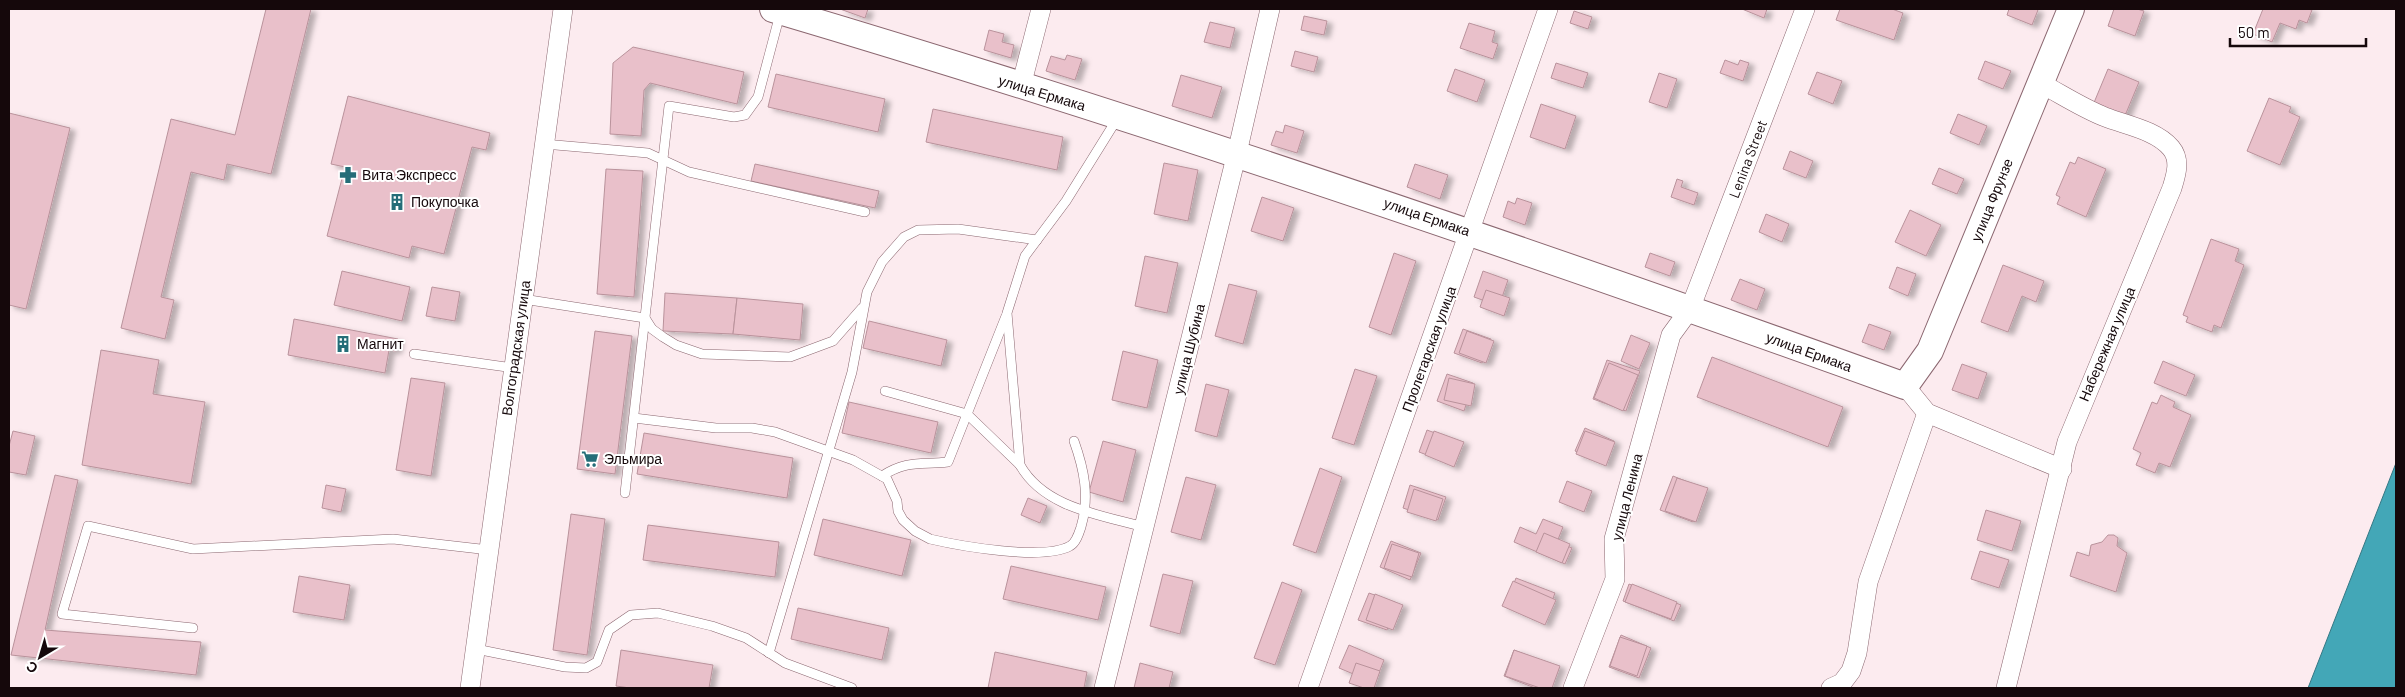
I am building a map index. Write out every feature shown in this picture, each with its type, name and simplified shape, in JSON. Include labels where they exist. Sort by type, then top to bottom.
[{"type":"street","name":"Волгоградская улица","points":[[470,688],[563,9]]},
{"type":"street","points":[[1021,86],[1041,9]]},
{"type":"street","name":"улица Шубина","points":[[1104,688],[1237,153],[1270,9]]},
{"type":"street","name":"Пролетарская улица","points":[[1308,688],[1471,232],[1548,9]]},
{"type":"street","name":"Lenina Street","points":[[1690,309],[1805,9]]},
{"type":"street","name":"улица Фрунзе","points":[[1906,386],[1930,351],[2071,9]]},
{"type":"street","name":"улица Ермака","points":[[776,10],[808,14],[1021,86],[1237,153],[1471,232],[1906,386]]},
{"type":"street","name":"Набережная улица","points":[[2006,688],[2068,442],[2172,188],[2177,171],[2177,159],[2171,147],[2159,138],[2104,117],[2040,83]]},
{"type":"street","name":"улица Ленина","points":[[1573,688],[1615,579],[1614,539],[1671,335],[1690,309]]},
{"type":"street","points":[[1906,386],[1927,413],[2062,468]]},
{"type":"street","points":[[1831,688],[1842,683],[1851,671],[1857,653],[1868,582],[1927,413]]},
{"type":"lane","points":[[625,493],[669,106],[734,117],[745,115],[758,97],[776,10]]},
{"type":"lane","points":[[882,476],[897,466],[948,462],[1007,313],[1025,256],[1066,201],[1118,116]]},
{"type":"lane","points":[[544,144],[648,153],[689,172],[865,212]]},
{"type":"lane","points":[[770,654],[852,372],[867,292],[882,262],[904,237],[918,230],[958,229],[1037,240]]},
{"type":"lane","points":[[523,299],[645,318],[652,329],[663,337],[697,352],[790,357],[833,341],[864,306]]},
{"type":"lane","points":[[1007,313],[1020,466]]},
{"type":"lane","points":[[414,354],[514,368]]},
{"type":"lane","points":[[885,391],[967,414],[1020,466],[1028,480],[1047,495],[1085,510],[1144,527]]},
{"type":"lane","points":[[634,418],[716,428],[752,428],[775,432],[853,460],[882,476],[892,488],[903,520],[916,531],[930,539],[950,544],[1030,553],[1053,552],[1072,546],[1079,534],[1085,510],[1086,483],[1082,463],[1074,441]]},
{"type":"lane","points":[[193,628],[62,614],[88,526],[193,549],[392,539],[489,550]]},
{"type":"lane","points":[[476,649],[565,667],[586,668],[597,662],[609,630],[631,615],[658,614],[712,626],[746,638],[785,663],[852,688]]},
{"type":"water","points":[[2396,463],[2396,688],[2308,688]]},
{"type":"building","points":[[266,9],[311,9],[271,174],[227,164],[224,180],[191,172],[161,297],[174,300],[165,339],[121,328],[171,119],[235,135]]},
{"type":"building","points":[[840,9],[868,9],[865,18]]},
{"type":"building","points":[[1742,9],[1767,9],[1764,18]]},
{"type":"building","points":[[1840,9],[1892,9],[1903,13],[1894,40],[1836,20]]},
{"type":"building","points":[[2009,9],[2038,10],[2032,25],[2007,15]]},
{"type":"building","points":[[2114,9],[2137,9],[2144,11],[2135,36],[2108,26]]},
{"type":"building","points":[[2263,9],[2312,10],[2307,23],[2299,20],[2296,29],[2280,23],[2272,42],[2253,34]]},
{"type":"building","points":[[1574,11],[1592,17],[1588,29],[1570,23]]},
{"type":"building","points":[[1304,16],[1327,21],[1324,35],[1301,30]]},
{"type":"building","points":[[1210,22],[1235,28],[1230,48],[1204,42]]},
{"type":"building","points":[[1469,23],[1495,31],[1492,42],[1498,44],[1493,59],[1460,48]]},
{"type":"building","points":[[989,30],[1004,34],[1002,42],[1014,45],[1011,58],[984,50]]},
{"type":"building","points":[[633,47],[744,72],[737,104],[650,83],[644,90],[641,136],[610,134],[613,63]]},
{"type":"building","points":[[1295,51],[1318,57],[1314,72],[1291,66]]},
{"type":"building","points":[[1067,55],[1082,59],[1075,80],[1046,71],[1051,56],[1065,60]]},
{"type":"building","points":[[1725,60],[1738,65],[1740,60],[1749,63],[1743,81],[1720,73]]},
{"type":"building","points":[[1985,61],[2011,71],[2003,89],[1978,79]]},
{"type":"building","points":[[1556,63],[1588,73],[1583,88],[1551,78]]},
{"type":"building","points":[[1455,69],[1485,80],[1477,102],[1447,91]]},
{"type":"building","points":[[2108,69],[2139,82],[2124,118],[2093,105]]},
{"type":"building","points":[[1817,72],[1842,81],[1833,104],[1808,94]]},
{"type":"building","points":[[1659,73],[1677,79],[1667,108],[1649,102]]},
{"type":"building","points":[[776,74],[885,99],[878,132],[768,107]]},
{"type":"building","points":[[1181,75],[1222,87],[1212,118],[1172,106]]},
{"type":"building","name":"Покупочка","points":[[348,96],[490,133],[486,150],[472,147],[444,254],[412,246],[409,258],[327,236],[345,167],[331,164]]},
{"type":"building","points":[[2269,98],[2291,107],[2289,112],[2300,117],[2280,165],[2247,151]]},
{"type":"building","points":[[1541,104],[1576,116],[1565,149],[1530,137]]},
{"type":"building","points":[[933,109],[1063,137],[1057,170],[926,142]]},
{"type":"building","points":[[9,113],[70,128],[26,309],[9,305]]},
{"type":"building","points":[[1958,114],[1987,126],[1979,145],[1950,133]]},
{"type":"building","points":[[1285,125],[1304,131],[1297,153],[1271,145],[1276,131],[1283,133]]},
{"type":"building","points":[[1790,151],[1813,161],[1806,178],[1783,169]]},
{"type":"building","points":[[2078,157],[2106,169],[2086,217],[2057,204],[2060,197],[2056,195],[2070,162],[2075,164]]},
{"type":"building","points":[[1164,163],[1198,170],[1188,221],[1154,214]]},
{"type":"building","points":[[755,164],[879,191],[875,208],[751,181]]},
{"type":"building","points":[[1415,164],[1448,175],[1440,199],[1407,187]]},
{"type":"building","points":[[1939,168],[1964,179],[1957,194],[1932,184]]},
{"type":"building","points":[[606,169],[643,171],[634,297],[597,294]]},
{"type":"building","points":[[1677,179],[1683,181],[1681,187],[1698,193],[1694,205],[1671,197]]},
{"type":"building","points":[[1262,197],[1294,208],[1283,241],[1251,231]]},
{"type":"building","points":[[1517,198],[1532,203],[1525,225],[1503,217],[1508,201],[1515,204]]},
{"type":"building","points":[[1910,210],[1941,225],[1926,256],[1895,242]]},
{"type":"building","points":[[1766,214],[1789,224],[1782,242],[1759,232]]},
{"type":"building","points":[[2211,239],[2239,249],[2235,261],[2244,265],[2221,328],[2214,325],[2212,332],[2186,322],[2188,317],[2183,315]]},
{"type":"building","points":[[1394,253],[1416,261],[1391,335],[1369,327]]},
{"type":"building","points":[[1650,253],[1675,262],[1670,276],[1645,267]]},
{"type":"building","points":[[1145,256],[1178,263],[1167,313],[1135,306]]},
{"type":"building","points":[[2003,265],[2044,281],[2036,302],[2022,296],[2008,332],[1981,322]]},
{"type":"building","points":[[1897,267],[1916,274],[1908,296],[1889,288]]},
{"type":"building","points":[[342,271],[410,287],[402,321],[334,305]]},
{"type":"building","points":[[1483,271],[1508,280],[1499,306],[1474,297]]},
{"type":"building","points":[[1740,279],[1765,289],[1757,310],[1731,300]]},
{"type":"building","points":[[1229,284],[1257,291],[1243,344],[1215,336]]},
{"type":"building","points":[[432,287],[460,292],[455,321],[426,316]]},
{"type":"building","points":[[1486,290],[1510,298],[1504,316],[1480,307]]},
{"type":"building","points":[[665,293],[737,298],[733,334],[663,331]]},
{"type":"building","points":[[737,298],[803,304],[800,340],[733,334]]},
{"type":"building","name":"Магнит","points":[[294,319],[398,339],[396,351],[389,350],[385,373],[288,355]]},
{"type":"building","points":[[869,321],[947,340],[941,366],[863,348]]},
{"type":"building","points":[[1869,324],[1891,332],[1884,350],[1862,342]]},
{"type":"building","points":[[1463,329],[1491,339],[1482,363],[1454,353]]},
{"type":"building","points":[[595,331],[632,336],[615,474],[577,469]]},
{"type":"building","points":[[1467,331],[1494,341],[1486,363],[1459,353]]},
{"type":"building","points":[[1631,335],[1650,343],[1639,369],[1621,361]]},
{"type":"building","points":[[101,350],[159,360],[153,394],[205,402],[191,484],[82,465]]},
{"type":"building","points":[[1123,351],[1158,360],[1147,408],[1112,400]]},
{"type":"building","points":[[1712,357],[1843,407],[1828,447],[1697,397]]},
{"type":"building","points":[[1607,360],[1640,371],[1626,411],[1593,399]]},
{"type":"building","points":[[2163,361],[2195,375],[2186,396],[2154,383]]},
{"type":"building","points":[[1609,363],[1638,375],[1623,411],[1594,398]]},
{"type":"building","points":[[1962,364],[1987,373],[1978,399],[1952,390]]},
{"type":"building","points":[[1355,369],[1377,376],[1354,445],[1332,438]]},
{"type":"building","points":[[1447,374],[1473,383],[1464,411],[1437,401]]},
{"type":"building","points":[[411,378],[445,383],[431,476],[396,470]]},
{"type":"building","points":[[1449,378],[1475,384],[1471,406],[1444,400]]},
{"type":"building","points":[[1206,384],[1229,390],[1217,437],[1195,431]]},
{"type":"building","points":[[2161,395],[2175,402],[2173,407],[2191,415],[2170,467],[2159,463],[2155,473],[2136,465],[2141,453],[2133,449],[2152,402],[2157,404]]},
{"type":"building","points":[[849,402],[938,422],[931,453],[842,433]]},
{"type":"building","points":[[1585,428],[1614,441],[1604,463],[1575,451]]},
{"type":"building","points":[[1427,430],[1454,440],[1446,462],[1419,452]]},
{"type":"building","points":[[13,431],[35,436],[26,475],[9,472],[9,446]]},
{"type":"building","points":[[1434,431],[1464,442],[1454,467],[1425,455]]},
{"type":"building","points":[[1585,431],[1615,442],[1606,466],[1576,454]]},
{"type":"building","points":[[644,433],[793,458],[787,498],[637,474]]},
{"type":"building","points":[[1103,441],[1136,450],[1123,502],[1089,492]]},
{"type":"building","points":[[1320,468],[1342,477],[1316,553],[1293,545]]},
{"type":"building","points":[[55,475],[78,480],[45,630],[201,642],[196,675],[11,655]]},
{"type":"building","points":[[1673,476],[1705,489],[1693,522],[1660,510]]},
{"type":"building","points":[[1186,477],[1216,485],[1201,540],[1171,532]]},
{"type":"building","points":[[1677,478],[1708,488],[1696,522],[1665,511]]},
{"type":"building","points":[[1567,481],[1592,491],[1584,512],[1559,502]]},
{"type":"building","points":[[326,485],[346,489],[341,512],[322,508]]},
{"type":"building","points":[[1410,485],[1446,497],[1438,520],[1403,508]]},
{"type":"building","points":[[1414,489],[1443,499],[1436,521],[1407,512]]},
{"type":"building","points":[[1028,498],[1047,506],[1040,523],[1021,515]]},
{"type":"building","points":[[1986,510],[2021,521],[2012,551],[1977,540]]},
{"type":"building","points":[[571,514],[605,519],[587,655],[553,650]]},
{"type":"building","points":[[823,519],[911,540],[902,576],[814,555]]},
{"type":"building","points":[[1543,519],[1563,527],[1557,542],[1572,548],[1565,564],[1514,542],[1520,527],[1536,534]]},
{"type":"building","points":[[648,525],[779,542],[775,577],[643,560]]},
{"type":"building","points":[[1544,533],[1570,544],[1562,563],[1536,552]]},
{"type":"building","points":[[2108,535],[2114,535],[2118,538],[2117,546],[2127,553],[2116,592],[2070,576],[2077,552],[2089,556],[2091,545],[2102,542]]},
{"type":"building","points":[[1391,541],[1421,553],[1410,580],[1380,567]]},
{"type":"building","points":[[1392,544],[1419,553],[1412,577],[1384,568]]},
{"type":"building","points":[[1980,551],[2009,560],[1999,588],[1971,579]]},
{"type":"building","points":[[1011,566],[1106,587],[1098,620],[1003,599]]},
{"type":"building","points":[[1163,574],[1193,581],[1180,634],[1150,626]]},
{"type":"building","points":[[299,576],[350,585],[344,620],[293,612]]},
{"type":"building","points":[[1516,578],[1555,593],[1545,621],[1505,606]]},
{"type":"building","points":[[1513,581],[1556,600],[1545,625],[1502,606]]},
{"type":"building","points":[[1282,582],[1302,590],[1275,665],[1254,658]]},
{"type":"building","points":[[1629,584],[1681,605],[1674,621],[1623,601]]},
{"type":"building","points":[[1632,584],[1677,602],[1671,619],[1625,602]]},
{"type":"building","points":[[1369,593],[1397,603],[1387,630],[1358,620]]},
{"type":"building","points":[[1375,594],[1403,605],[1393,630],[1366,620]]},
{"type":"building","points":[[798,608],[889,628],[882,660],[791,639]]},
{"type":"building","points":[[1621,635],[1651,648],[1639,678],[1609,667]]},
{"type":"building","points":[[1620,637],[1647,646],[1637,676],[1610,666]]},
{"type":"building","points":[[1349,645],[1384,660],[1375,683],[1339,668]]},
{"type":"building","points":[[621,650],[713,665],[709,688],[630,688],[616,686]]},
{"type":"building","points":[[1514,650],[1559,668],[1551,688],[1535,688],[1504,676]]},
{"type":"building","points":[[1514,650],[1560,666],[1552,688],[1540,688],[1505,676]]},
{"type":"building","points":[[995,652],[1087,672],[1084,688],[988,688]]},
{"type":"building","points":[[1140,663],[1173,672],[1169,688],[1134,688]]},
{"type":"building","points":[[1356,663],[1380,671],[1374,688],[1364,688],[1349,683]]},
{"type":"place","name":"Вита Экспресс","points":[[348,175]]},
{"type":"place","name":"Покупочка","points":[[397,202]]},
{"type":"place","name":"Магнит","points":[[343,344]]},
{"type":"place","name":"Эльмира","points":[[590,459]]}]
